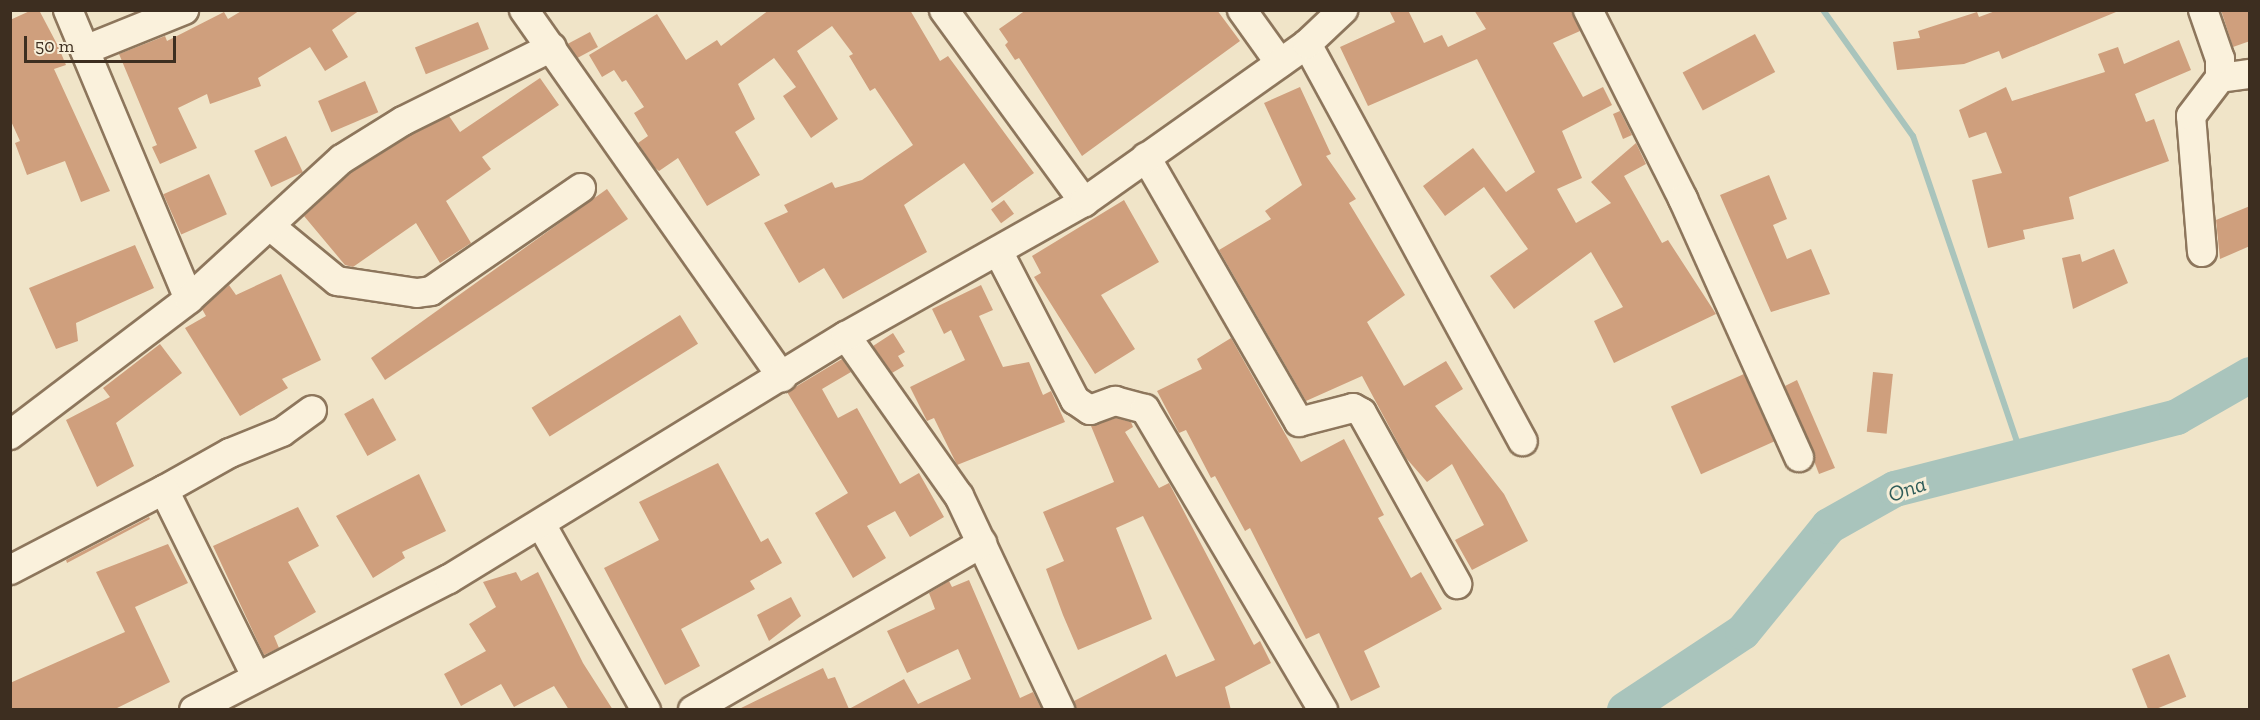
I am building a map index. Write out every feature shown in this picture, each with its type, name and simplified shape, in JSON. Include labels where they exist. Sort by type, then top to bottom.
[{"type":"street","points":[[68,10],[189,299]]},
{"type":"street","points":[[85,50],[184,10]]},
{"type":"street","points":[[524,10],[782,377]]},
{"type":"street","points":[[944,10],[1084,202]]},
{"type":"street","points":[[1242,10],[1280,63]]},
{"type":"street","points":[[194,710],[256,676],[449,579],[846,336],[1084,202],[1307,44],[1343,10]]},
{"type":"street","points":[[1588,10],[1683,199],[1799,457]]},
{"type":"street","points":[[2202,252],[2191,116],[2220,78],[2220,59],[2203,10]]},
{"type":"street","points":[[1307,44],[1523,441]]},
{"type":"street","points":[[13,426],[189,299],[351,154],[403,121],[552,47]]},
{"type":"street","points":[[2220,78],[2250,74]]},
{"type":"street","points":[[1146,158],[1299,422],[1353,408],[1362,413],[1457,584]]},
{"type":"street","points":[[270,226],[337,282],[417,293],[431,291],[581,188]]},
{"type":"street","points":[[998,251],[1075,400],[1090,411],[1114,401],[1145,410],[1323,710]]},
{"type":"street","points":[[846,336],[959,496],[1060,710]]},
{"type":"street","points":[[10,570],[230,453],[282,432],[312,410]]},
{"type":"street","points":[[164,490],[256,676]]},
{"type":"street","points":[[541,524],[646,710]]},
{"type":"street","points":[[693,710],[982,543]]},
{"type":"building","points":[[32,10],[39,10],[58,46],[66,65],[54,69],[110,191],[81,202],[65,161],[27,175],[15,143],[20,141],[10,119],[10,20]]},
{"type":"building","points":[[243,10],[360,10],[332,30],[348,57],[325,71],[310,47],[258,78],[261,86],[210,104],[207,94],[178,108],[197,148],[160,164],[152,147],[157,145],[119,54],[165,36],[167,41],[224,12],[228,19]]},
{"type":"building","points":[[769,10],[910,10],[940,61],[948,56],[1034,173],[992,203],[964,163],[904,205],[927,252],[843,299],[824,268],[799,283],[764,223],[788,212],[784,205],[832,182],[835,188],[862,180],[913,145],[875,88],[870,91],[849,56],[853,54],[832,26],[797,51],[838,119],[811,138],[783,96],[796,87],[774,58],[738,84],[755,119],[735,132],[760,175],[707,206],[678,158],[659,171],[654,167],[638,143],[648,136],[634,113],[644,107],[626,80],[622,82],[614,70],[602,77],[589,55],[657,14],[686,60],[717,40],[721,46]]},
{"type":"building","points":[[1026,10],[1217,10],[1240,41],[1082,156],[1019,58],[1015,60],[1005,45],[1008,42],[999,29]]},
{"type":"building","points":[[1389,10],[1408,10],[1424,43],[1442,35],[1448,47],[1486,29],[1474,10],[1572,10],[1580,31],[1553,43],[1583,97],[1603,87],[1612,105],[1562,131],[1582,178],[1557,189],[1576,223],[1611,203],[1591,182],[1636,143],[1646,164],[1624,176],[1662,243],[1668,240],[1716,314],[1614,363],[1594,321],[1623,307],[1591,252],[1514,309],[1490,276],[1528,249],[1484,187],[1445,216],[1423,186],[1473,148],[1506,192],[1535,172],[1477,59],[1368,106],[1340,47],[1395,22]]},
{"type":"building","points":[[1998,10],[2116,10],[2116,12],[2002,59],[1999,51],[1964,64],[1897,70],[1893,42],[1920,38],[1918,31],[1977,12],[1979,17]]},
{"type":"building","points":[[2221,10],[2250,10],[2250,41],[2233,47]]},
{"type":"building","points":[[478,22],[489,49],[426,74],[415,47]]},
{"type":"building","points":[[590,32],[598,47],[576,59],[568,44]]},
{"type":"building","points":[[1755,34],[1775,72],[1703,110],[1683,72]]},
{"type":"building","points":[[2179,40],[2191,70],[2135,94],[2146,122],[2154,119],[2169,161],[2069,197],[2074,219],[2023,230],[2025,239],[1988,248],[1972,180],[2002,173],[1986,132],[1969,138],[1959,110],[2006,87],[2012,101],[2105,72],[2098,54],[2118,47],[2124,64]]},
{"type":"building","points":[[540,78],[559,105],[482,157],[491,169],[446,201],[471,243],[440,263],[416,223],[353,267],[345,265],[304,216],[352,172],[411,135],[449,116],[460,132]]},
{"type":"building","points":[[365,81],[378,112],[331,132],[318,101]]},
{"type":"building","points":[[1300,87],[1331,154],[1326,156],[1356,199],[1349,203],[1405,295],[1367,322],[1404,386],[1446,361],[1463,389],[1435,406],[1504,494],[1528,541],[1472,570],[1455,540],[1484,525],[1452,464],[1427,482],[1406,458],[1362,376],[1306,401],[1219,250],[1271,219],[1265,211],[1302,185],[1264,103]]},
{"type":"building","points":[[1620,111],[1632,135],[1623,139],[1613,114]]},
{"type":"building","points":[[286,136],[303,172],[271,187],[254,151]]},
{"type":"building","points":[[209,174],[227,214],[181,235],[163,194]]},
{"type":"building","points":[[1769,175],[1787,219],[1773,225],[1787,259],[1811,249],[1830,294],[1771,312],[1720,195]]},
{"type":"building","points":[[607,189],[628,219],[385,380],[371,358]]},
{"type":"building","points":[[1004,200],[1014,214],[1001,223],[991,209]]},
{"type":"building","points":[[1124,200],[1159,262],[1101,295],[1135,349],[1095,374],[1034,277],[1041,273],[1032,256]]},
{"type":"building","points":[[2250,206],[2250,246],[2220,259],[2216,220]]},
{"type":"building","points":[[135,245],[154,288],[76,323],[78,341],[56,349],[29,288]]},
{"type":"building","points":[[2114,249],[2128,283],[2073,309],[2062,258],[2080,254],[2082,262]]},
{"type":"building","points":[[281,274],[321,360],[282,379],[288,388],[240,416],[185,328],[206,316],[202,309],[229,285],[236,295]]},
{"type":"building","points":[[981,285],[993,310],[979,316],[1003,367],[1029,362],[1043,395],[1051,391],[1065,422],[957,465],[934,418],[927,421],[910,387],[965,360],[951,330],[944,334],[932,309]]},
{"type":"building","points":[[680,315],[698,344],[550,437],[532,408]]},
{"type":"building","points":[[893,333],[905,352],[898,356],[904,366],[892,373],[873,346]]},
{"type":"building","points":[[1231,338],[1301,462],[1344,439],[1384,515],[1378,518],[1411,578],[1421,572],[1442,609],[1364,651],[1380,687],[1351,701],[1319,633],[1306,639],[1250,528],[1245,531],[1215,476],[1211,478],[1186,430],[1179,433],[1157,391],[1202,369],[1197,359]]},
{"type":"building","points":[[160,344],[182,373],[116,423],[134,466],[97,487],[66,420],[110,397],[103,388]]},
{"type":"building","points":[[842,359],[851,372],[822,389],[838,418],[857,408],[900,484],[919,473],[944,517],[910,537],[895,511],[867,526],[886,558],[853,578],[815,513],[848,493],[787,392]]},
{"type":"building","points":[[1873,372],[1893,374],[1887,434],[1867,432]]},
{"type":"building","points":[[1744,374],[1774,442],[1701,474],[1671,407]]},
{"type":"building","points":[[1797,380],[1835,468],[1819,474],[1785,386]]},
{"type":"building","points":[[373,398],[396,440],[367,456],[344,414]]},
{"type":"building","points":[[1116,418],[1131,422],[1133,427],[1125,432],[1159,488],[1169,483],[1254,645],[1260,641],[1271,663],[1225,687],[1231,710],[1076,710],[1074,701],[1166,654],[1176,677],[1215,660],[1143,516],[1116,528],[1152,619],[1078,650],[1063,615],[1046,569],[1064,561],[1043,512],[1114,482],[1091,426]]},
{"type":"building","points":[[718,463],[761,542],[768,538],[782,563],[750,581],[755,589],[681,629],[700,666],[665,685],[604,568],[659,540],[639,502]]},
{"type":"building","points":[[419,474],[446,531],[402,552],[405,558],[373,578],[336,516]]},
{"type":"building","points":[[298,507],[319,546],[288,562],[316,612],[274,636],[279,648],[264,655],[213,546]]},
{"type":"building","points":[[149,517],[150,519],[67,563],[66,560]]},
{"type":"building","points":[[168,544],[188,583],[135,607],[170,682],[113,710],[10,710],[10,683],[125,632],[96,572]]},
{"type":"building","points":[[516,572],[521,581],[538,572],[583,663],[613,710],[569,710],[554,686],[514,707],[501,684],[461,706],[444,674],[486,651],[469,624],[496,607],[483,582]]},
{"type":"building","points":[[969,580],[1020,698],[1033,692],[1042,710],[737,710],[823,668],[828,679],[835,677],[849,709],[904,679],[918,704],[971,679],[958,649],[907,673],[887,631],[935,609],[929,593],[949,581],[952,587]]},
{"type":"building","points":[[791,597],[801,616],[769,641],[757,615]]},
{"type":"building","points":[[2169,654],[2186,697],[2148,710],[2132,669]]},
{"type":"waterway","points":[[1823,10],[1913,136],[2022,457]]},
{"type":"waterway","name":"Ona","points":[[1625,710],[1743,632],[1829,526],[1895,489],[2177,417],[2250,375]]}]
